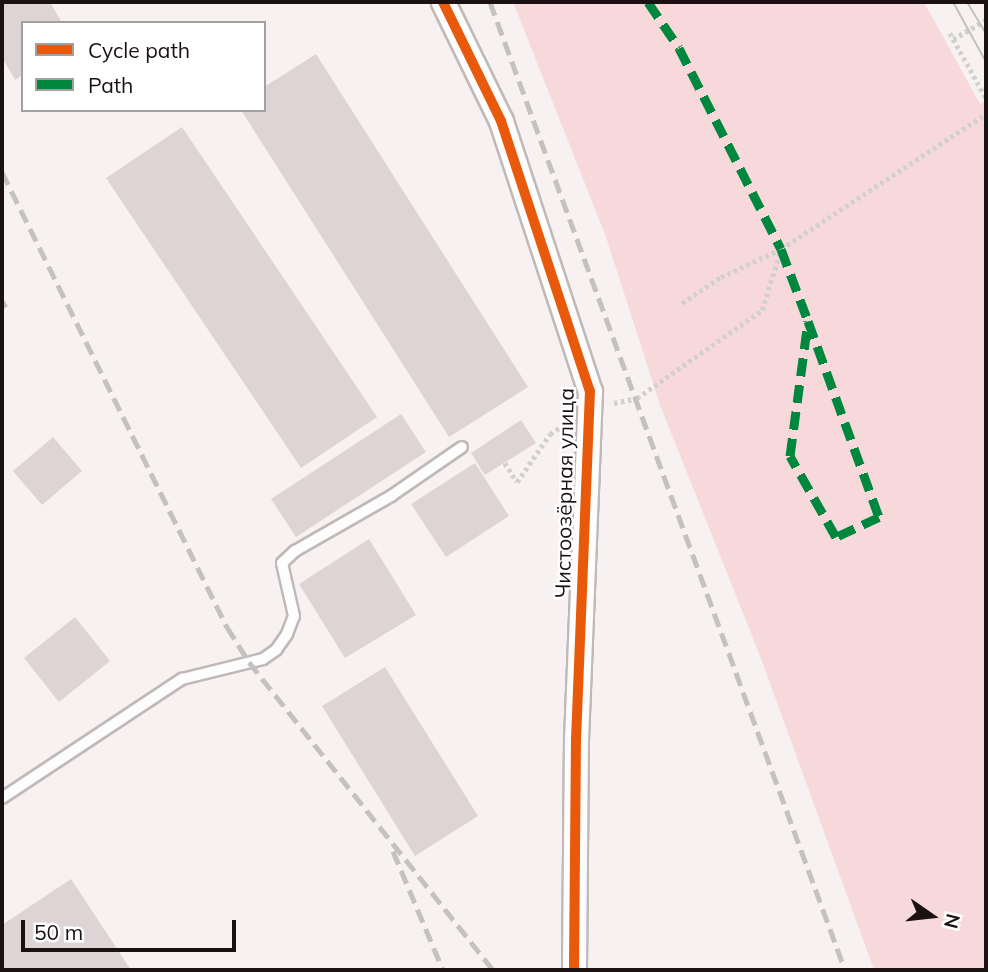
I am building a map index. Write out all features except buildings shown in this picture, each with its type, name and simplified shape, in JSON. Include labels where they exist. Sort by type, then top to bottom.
[{"type":"street","name":"Чистоозёрная улица","points":[[443,2],[501,121],[590,391],[576,738],[574,970]]},
{"type":"lane","points":[[2,798],[182,679],[263,659],[276,650],[287,634],[294,615],[282,563],[295,551],[391,496],[462,447]]},
{"type":"path","points":[[953,39],[986,20]]},
{"type":"path","points":[[950,33],[986,98]]},
{"type":"path","points":[[682,303],[722,277],[781,249],[986,114]]},
{"type":"path","points":[[505,463],[517,482],[550,434],[589,408],[637,398],[762,310],[781,249]]},
{"type":"shaded area","points":[[513,2],[924,2],[980,104],[986,100],[986,970],[874,970],[762,661],[660,405],[606,237]]},
{"type":"tram line","points":[[953,2],[986,62]]},
{"type":"tram line","points":[[967,2],[986,34]]},
{"type":"railway","points":[[490,2],[845,970]]},
{"type":"railway","points":[[2,172],[227,627],[249,662],[493,970]]},
{"type":"railway","points":[[2,301],[6,307]]},
{"type":"railway","points":[[393,851],[443,970]]},
{"type":"marked path","points":[[648,2],[679,48],[781,249],[808,321],[879,517],[836,537],[790,456],[808,321]]},
{"type":"cycle path","points":[[443,2],[501,121],[590,391],[576,738],[574,970]]}]
